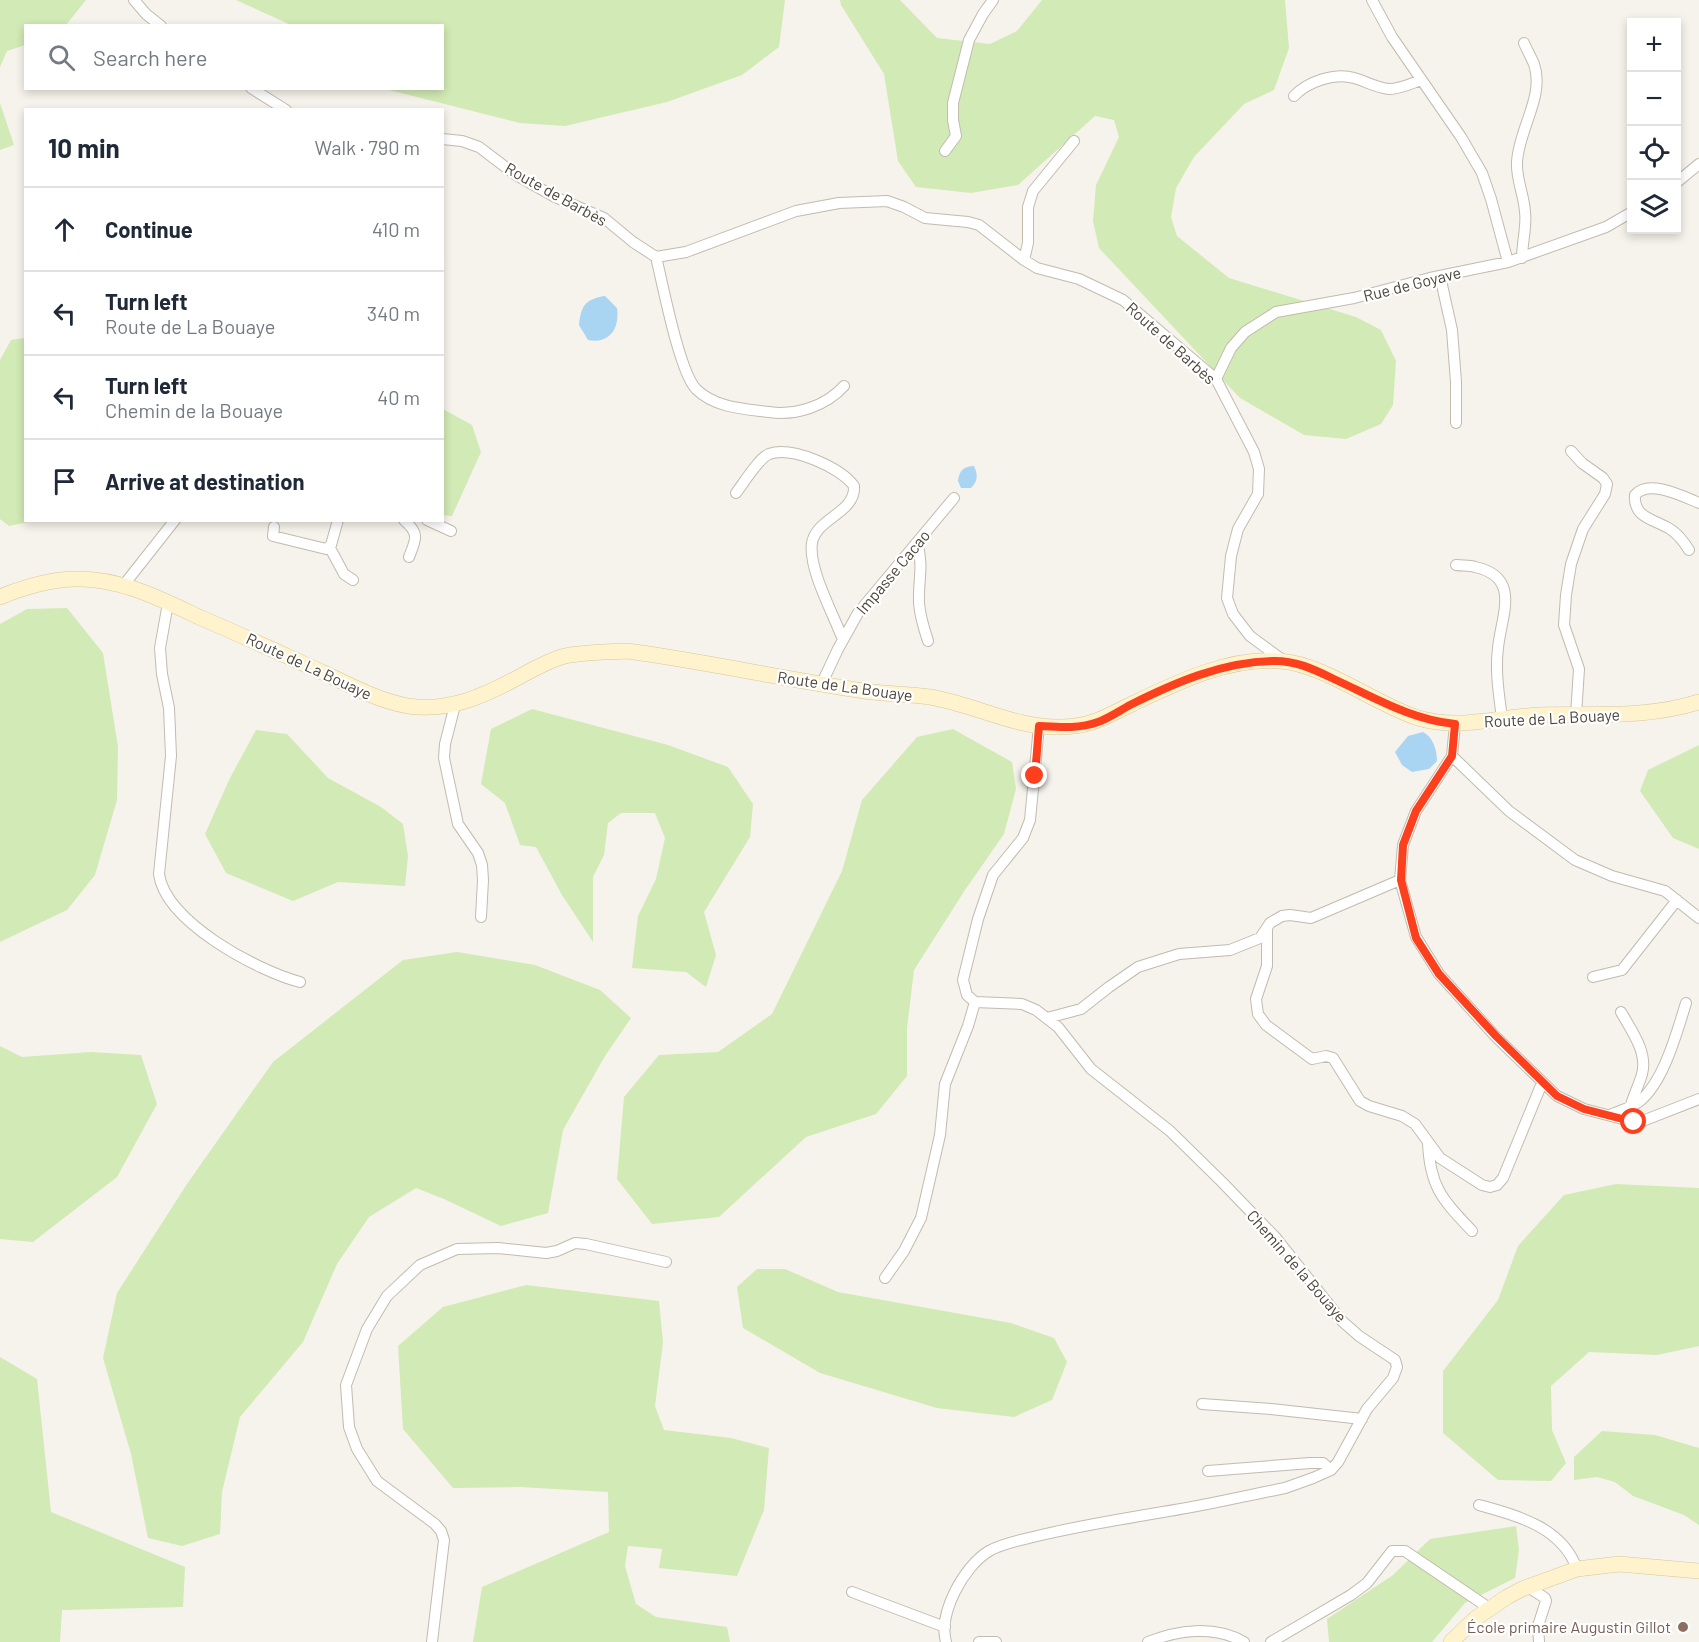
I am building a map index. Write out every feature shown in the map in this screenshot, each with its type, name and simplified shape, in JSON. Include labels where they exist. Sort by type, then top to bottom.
[{"type":"main road","name":"Route de La Bouaye","points":[[0,597],[18,589],[51,581],[76,579],[103,581],[123,586],[168,603],[378,698],[409,706],[434,708],[455,705],[483,696],[538,667],[564,657],[595,652],[628,651],[865,691],[954,702],[1039,726],[1059,727],[1096,723],[1164,690],[1216,669],[1248,663],[1284,661],[1304,665],[1416,717],[1437,723],[1455,724],[1502,718],[1658,713],[1699,702]]},
{"type":"main road","points":[[1451,1642],[1489,1608],[1528,1587],[1577,1569],[1619,1563],[1699,1571]]},
{"type":"street","points":[[134,0],[158,24]]},
{"type":"street","points":[[945,151],[956,136],[953,103],[969,40],[993,0]]},
{"type":"street","points":[[1372,0],[1392,37],[1461,137],[1482,173],[1508,262]]},
{"type":"street","points":[[1522,258],[1525,212],[1518,185],[1517,157],[1537,84],[1534,63],[1524,43]]},
{"type":"street","points":[[1294,96],[1309,84],[1341,76],[1351,77],[1386,89],[1398,88],[1420,80]]},
{"type":"street","points":[[254,90],[283,108]]},
{"type":"street","name":"Route de Barbès","points":[[444,139],[462,141],[479,147],[516,175],[555,197],[603,218],[656,257],[686,252],[796,211],[839,203],[887,201],[925,218],[979,225],[1037,268],[1079,279],[1123,300],[1216,379],[1254,452],[1260,481],[1258,494],[1238,529],[1231,556],[1227,598],[1233,614],[1250,636],[1284,661]]},
{"type":"street","points":[[1024,260],[1028,243],[1028,207],[1033,191],[1074,141]]},
{"type":"street","points":[[1680,180],[1699,164]]},
{"type":"street","name":"Rue de Goyave","points":[[1216,379],[1231,348],[1245,332],[1276,312],[1354,298],[1440,276],[1508,262],[1606,227],[1627,215]]},
{"type":"street","points":[[656,257],[681,356],[695,388],[704,395],[737,408],[786,414],[817,406],[844,386]]},
{"type":"street","points":[[1440,276],[1452,330],[1456,423]]},
{"type":"street","points":[[1572,452],[1582,463],[1604,478],[1607,484],[1605,494],[1583,528],[1570,564],[1564,626],[1579,669],[1576,715]]},
{"type":"street","points":[[736,494],[768,454],[794,453],[832,467],[847,476],[854,486],[853,497],[845,507],[822,526],[813,537],[811,546],[819,582],[843,640]]},
{"type":"street","points":[[1689,550],[1671,529],[1641,515],[1636,509],[1635,495],[1639,490],[1646,488],[1657,489],[1699,503]]},
{"type":"street","name":"Impasse Cacao","points":[[822,683],[858,612],[954,498]]},
{"type":"street","points":[[123,586],[173,522]]},
{"type":"street","points":[[337,522],[330,548],[344,574],[353,580]]},
{"type":"street","points":[[406,522],[416,534],[410,557]]},
{"type":"street","points":[[432,522],[452,531]]},
{"type":"street","points":[[274,527],[273,536],[326,549],[330,548]]},
{"type":"street","points":[[917,542],[921,554],[922,575],[919,605],[928,641]]},
{"type":"street","points":[[1456,565],[1474,566],[1486,570],[1500,580],[1506,593],[1497,668],[1502,718]]},
{"type":"street","points":[[168,603],[160,648],[162,674],[169,708],[171,756],[159,874],[161,884],[182,915],[208,936],[236,955],[300,982]]},
{"type":"street","points":[[455,705],[445,744],[444,758],[458,824],[478,853],[482,865],[481,917]]},
{"type":"street","points":[[1455,724],[1452,756],[1422,800],[1406,834],[1401,856],[1401,880],[1416,938],[1439,974],[1542,1083],[1557,1096],[1571,1103],[1626,1121],[1640,1122],[1699,1099]]},
{"type":"street","points":[[885,1278],[904,1251],[921,1218],[940,1135],[945,1084],[975,1002],[967,995],[963,980],[968,953],[993,875],[1023,838],[1030,820],[1039,726]]},
{"type":"street","points":[[1452,756],[1509,811],[1575,860],[1612,876],[1665,891],[1699,918]]},
{"type":"street","points":[[1047,1018],[1081,1009],[1138,968],[1179,954],[1230,950],[1260,938],[1270,923],[1282,916],[1311,918],[1401,880]]},
{"type":"street","points":[[1593,977],[1622,970],[1677,900]]},
{"type":"street","points":[[1267,928],[1267,966],[1256,999],[1258,1014],[1266,1025],[1312,1059],[1326,1056],[1333,1058],[1360,1101],[1402,1116],[1414,1124],[1440,1158],[1482,1185],[1490,1187],[1497,1185],[1503,1178],[1542,1083]]},
{"type":"street","name":"Chemin de la Bouaye","points":[[975,1002],[1022,1004],[1036,1010],[1058,1027],[1091,1069],[1170,1131],[1276,1238],[1342,1321],[1359,1336],[1395,1360],[1397,1367],[1393,1378],[1368,1409],[1331,1470]]},
{"type":"street","points":[[1610,1115],[1640,1102],[1656,1080],[1671,1052],[1686,1003]]},
{"type":"street","points":[[1621,1012],[1639,1045],[1643,1061],[1642,1074],[1631,1105]]},
{"type":"street","points":[[1428,1143],[1435,1187],[1444,1201],[1472,1231]]},
{"type":"street","points":[[432,1642],[444,1540],[441,1531],[435,1524],[377,1481],[357,1449],[349,1427],[346,1385],[367,1329],[387,1296],[420,1265],[458,1249],[498,1248],[546,1252],[557,1251],[575,1243],[666,1262]]},
{"type":"street","points":[[1202,1404],[1362,1419]]},
{"type":"street","points":[[946,1642],[945,1627],[950,1603],[962,1579],[978,1560],[990,1551],[1013,1542],[1063,1530],[1285,1488],[1331,1470],[1323,1463],[1310,1463],[1208,1471]]},
{"type":"street","points":[[1479,1505],[1519,1516],[1552,1534],[1565,1545],[1577,1569]]},
{"type":"street","points":[[1271,1642],[1351,1595],[1367,1583],[1396,1549],[1405,1551],[1489,1608]]},
{"type":"street","points":[[1528,1587],[1546,1601],[1538,1626],[1539,1642]]},
{"type":"street","points":[[852,1593],[945,1627]]},
{"type":"street","points":[[1148,1642],[1170,1634],[1200,1630],[1244,1642]]},
{"type":"street","points":[[979,1642],[996,1642]]},
{"type":"green space","points":[[0,0],[86,0],[67,24],[24,24],[24,45],[7,51],[0,67]]},
{"type":"green space","points":[[236,0],[785,0],[779,47],[742,75],[667,102],[565,126],[520,123],[389,90],[444,90],[444,24],[289,24]]},
{"type":"green space","points":[[840,0],[900,0],[937,38],[990,44],[1017,31],[1042,0],[1285,0],[1289,48],[1274,90],[1244,104],[1194,157],[1176,188],[1171,217],[1177,236],[1229,278],[1356,317],[1381,330],[1396,361],[1393,405],[1381,424],[1346,439],[1304,435],[1240,398],[1099,248],[1093,221],[1096,185],[1119,137],[1114,120],[1095,116],[1018,185],[971,193],[916,187],[898,161],[884,74]]},
{"type":"green space","points":[[0,103],[14,145],[0,150]]},
{"type":"green space","points":[[24,338],[24,522],[29,522],[9,526],[0,519],[0,360],[11,340]]},
{"type":"green space","points":[[444,410],[472,425],[481,452],[452,516],[444,515]]},
{"type":"green space","points":[[67,608],[103,653],[118,747],[117,800],[95,875],[67,910],[0,942],[0,624],[27,609]]},
{"type":"green space","points":[[532,709],[668,745],[728,767],[753,804],[750,837],[704,912],[716,955],[706,987],[686,972],[632,968],[638,916],[656,879],[665,838],[655,813],[621,813],[608,823],[604,855],[593,877],[593,942],[562,895],[536,847],[520,845],[505,803],[481,784],[491,729]]},
{"type":"green space","points":[[953,729],[1012,762],[1016,789],[1004,834],[914,970],[907,1028],[907,1076],[876,1114],[806,1137],[719,1217],[652,1224],[617,1179],[624,1097],[659,1055],[718,1052],[772,1014],[842,871],[862,800],[917,737]]},
{"type":"green space","points":[[256,730],[287,734],[328,778],[381,807],[403,824],[408,856],[405,886],[338,882],[293,901],[226,873],[205,834],[230,778]]},
{"type":"green space","points":[[1699,745],[1699,849],[1673,838],[1640,791],[1648,770]]},
{"type":"green space","points":[[457,952],[535,965],[600,990],[631,1018],[605,1056],[563,1130],[548,1213],[501,1226],[416,1188],[369,1217],[337,1264],[303,1342],[240,1417],[222,1492],[220,1534],[182,1546],[148,1538],[131,1454],[103,1358],[117,1293],[187,1184],[273,1062],[403,960]]},
{"type":"green space","points":[[0,1046],[22,1057],[91,1052],[141,1055],[157,1104],[117,1177],[33,1242],[0,1239]]},
{"type":"green space","points":[[1616,1184],[1699,1188],[1699,1346],[1657,1355],[1589,1352],[1551,1386],[1552,1430],[1566,1463],[1551,1481],[1498,1480],[1443,1433],[1443,1371],[1498,1300],[1518,1246],[1564,1195]]},
{"type":"green space","points":[[757,1269],[785,1269],[838,1292],[1011,1323],[1054,1338],[1067,1362],[1052,1400],[1014,1417],[937,1408],[820,1373],[743,1328],[737,1287]]},
{"type":"green space","points":[[526,1285],[659,1301],[663,1342],[655,1406],[664,1430],[731,1438],[769,1448],[764,1510],[737,1576],[659,1568],[662,1549],[628,1546],[625,1566],[636,1604],[656,1617],[727,1627],[730,1642],[473,1642],[482,1587],[609,1532],[608,1492],[520,1487],[453,1488],[403,1429],[398,1346],[443,1307]]},
{"type":"green space","points":[[0,1357],[37,1379],[51,1512],[185,1567],[183,1607],[62,1610],[60,1642],[0,1642]]},
{"type":"green space","points":[[1602,1431],[1655,1435],[1699,1448],[1699,1525],[1684,1515],[1633,1496],[1615,1482],[1597,1477],[1574,1480],[1574,1457]]},
{"type":"green space","points":[[1516,1526],[1519,1550],[1515,1578],[1465,1603],[1432,1642],[1329,1642],[1327,1619],[1393,1575],[1430,1539]]},
{"type":"water","points":[[605,296],[617,308],[615,328],[602,340],[588,340],[579,325],[581,313],[589,301]]},
{"type":"water","points":[[974,466],[977,475],[975,483],[971,488],[961,488],[958,481],[961,472],[967,467]]},
{"type":"water","points":[[1423,732],[1434,744],[1437,761],[1429,769],[1412,772],[1402,765],[1395,752],[1408,736]]},
{"type":"place","name":"École primaire Augustin Gillot","points":[[1683,1627]]},
{"type":"route","points":[[1035,776],[1039,726],[1059,727],[1096,723],[1130,705],[1192,678],[1216,669],[1248,663],[1284,661],[1304,665],[1416,717],[1437,723],[1455,724],[1452,756],[1422,800],[1403,845],[1401,880],[1416,938],[1439,974],[1496,1036],[1557,1096],[1584,1109],[1634,1122]]}]
